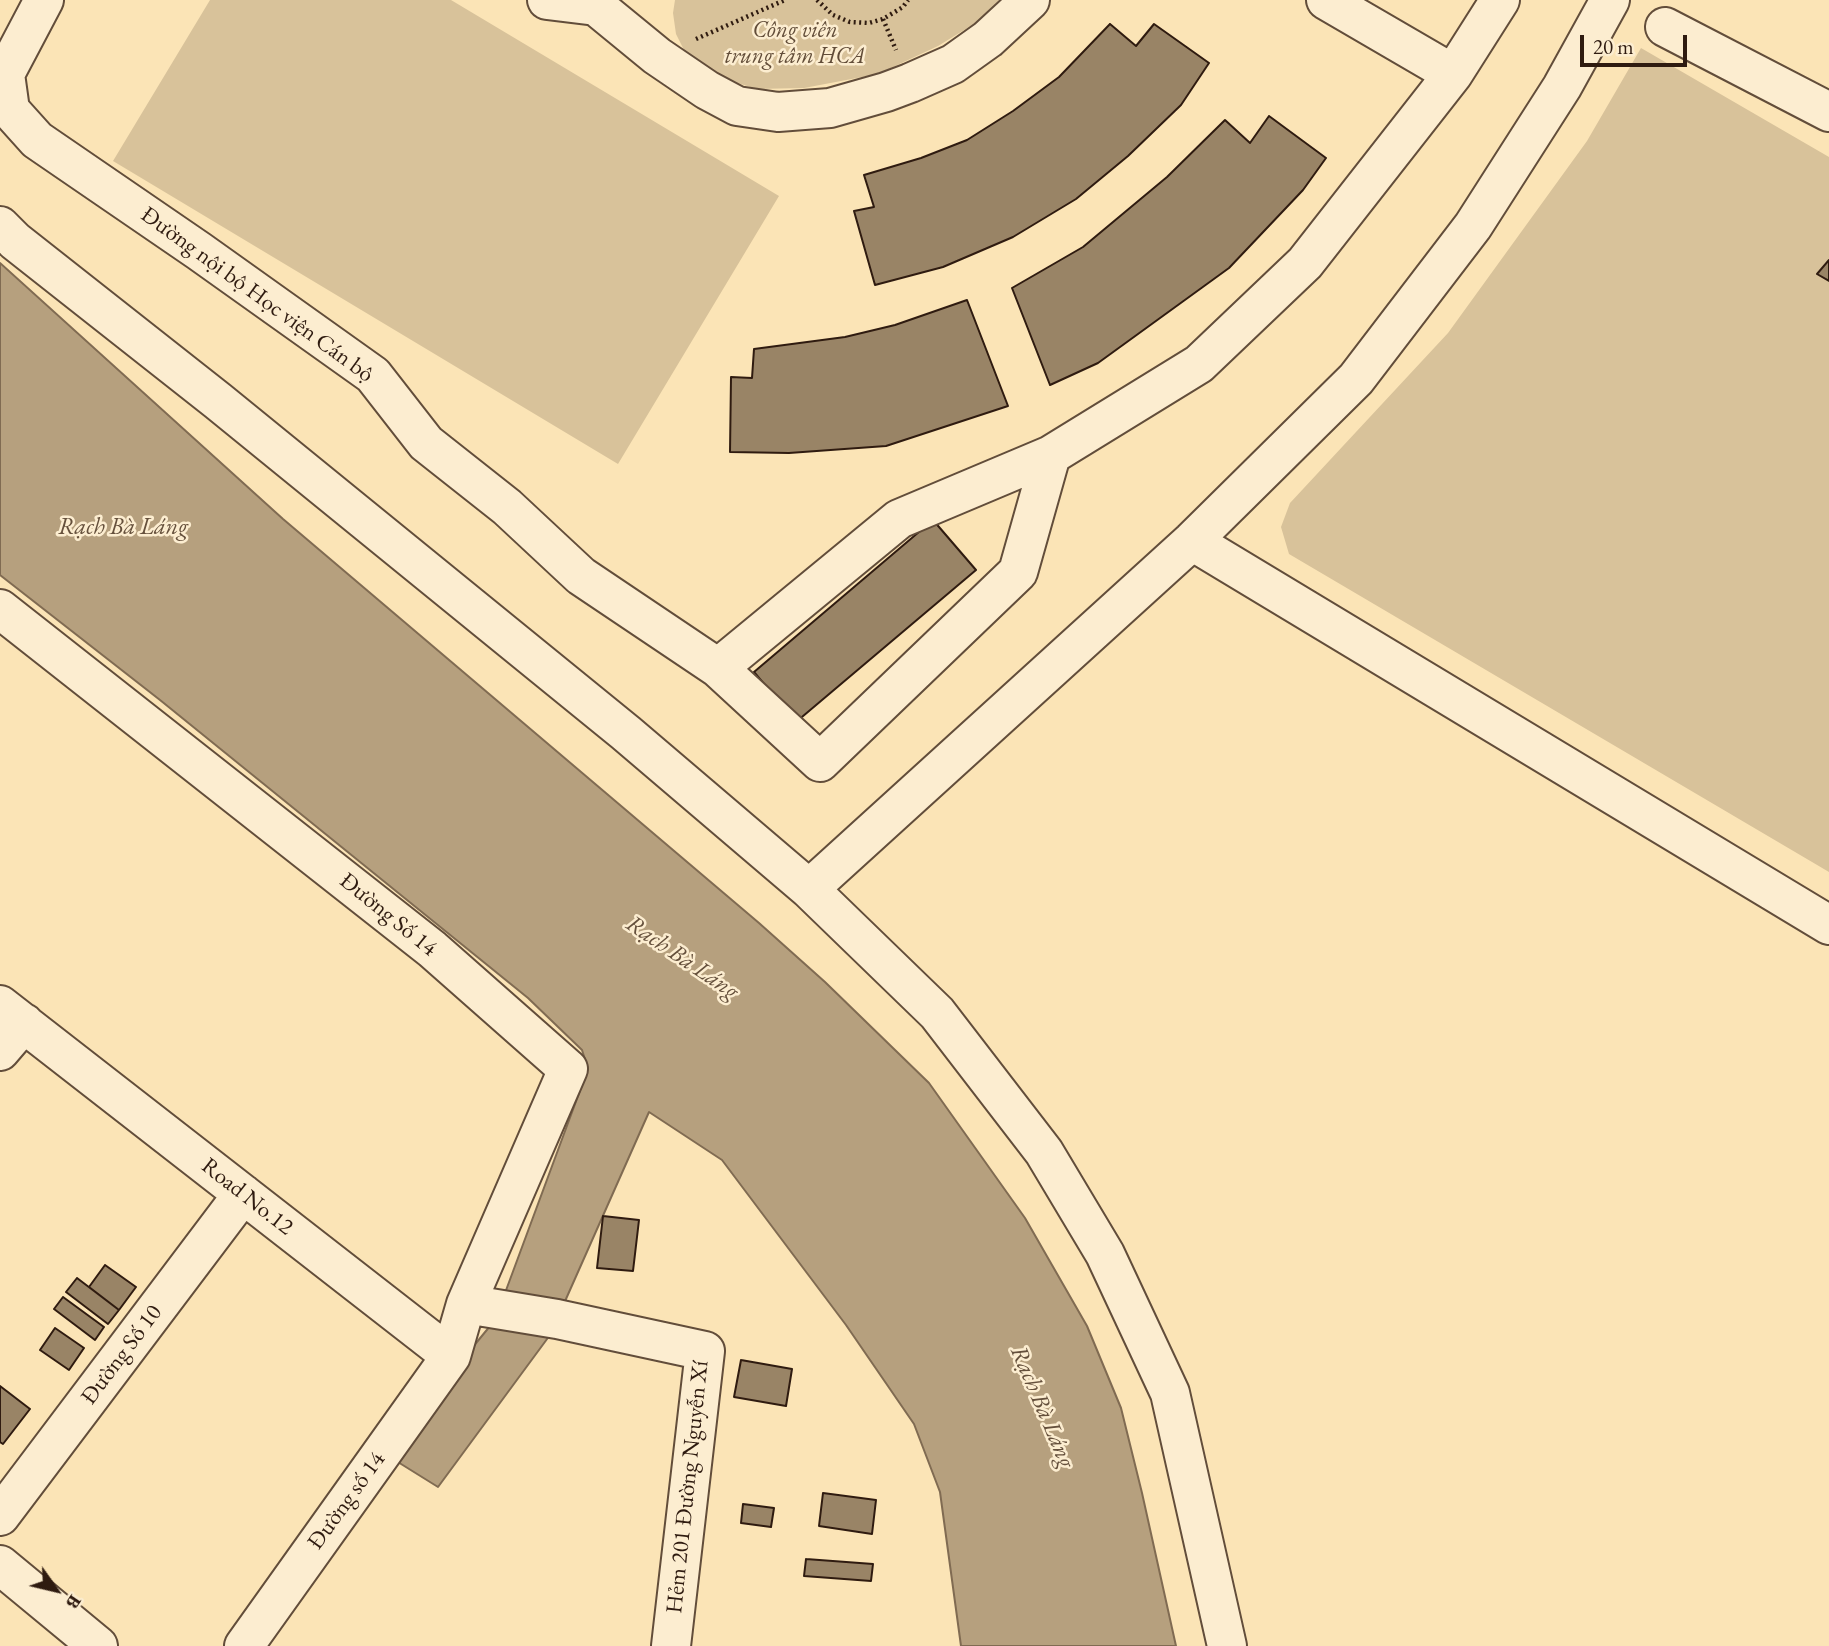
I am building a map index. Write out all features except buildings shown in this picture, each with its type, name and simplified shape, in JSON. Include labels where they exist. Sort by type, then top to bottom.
[{"type":"street","name":"Đường nội bộ Học viện Cán bộ","points":[[44,0],[5,74],[10,110],[37,140],[373,375],[426,443],[507,507],[581,576],[718,668],[820,762],[1018,572],[1051,455]]},
{"type":"street","points":[[547,0],[600,3],[657,55],[707,90],[737,106],[778,112],[830,108],[886,92],[953,64],[988,39],[1030,0]]},
{"type":"street","points":[[1326,0],[1452,74]]},
{"type":"street","points":[[718,668],[899,519],[1051,455],[1199,364],[1305,263],[1452,74],[1500,0]]},
{"type":"street","points":[[809,889],[1192,541],[1346,389],[1473,226],[1562,87],[1610,0]]},
{"type":"street","points":[[1665,27],[1829,113]]},
{"type":"street","points":[[0,226],[15,241],[218,401],[615,724],[809,889],[937,1013],[1044,1152],[1105,1254],[1170,1393],[1227,1646]]},
{"type":"street","points":[[1192,541],[1829,925]]},
{"type":"street","name":"Đường Số 14","points":[[0,609],[432,949],[568,1069],[466,1304]]},
{"type":"street","name":"Road No.12","points":[[8,1026],[243,1195],[451,1356]]},
{"type":"street","name":"Đường Số 10","points":[[0,1516],[243,1195]]},
{"type":"street","points":[[451,1356],[466,1304]]},
{"type":"street","name":"Hẻm 201 Đường Nguyễn Xí","points":[[466,1304],[557,1319],[705,1351],[671,1646]]},
{"type":"street","name":"Đường số 14","points":[[244,1646],[451,1356]]},
{"type":"street","points":[[0,1565],[98,1646]]},
{"type":"path","points":[[657,55],[785,0]]},
{"type":"path","points":[[817,0],[833,15],[850,22],[869,23],[903,8],[908,0]]},
{"type":"green space","points":[[210,0],[451,0],[779,196],[618,464],[113,161]]},
{"type":"green space","name":"Công viên trung tâm HCA","points":[[675,0],[1002,0],[987,16],[938,46],[878,74],[804,88],[757,89],[724,79],[701,65],[684,50],[676,34],[673,13]]},
{"type":"green space","points":[[1641,48],[1829,157],[1829,872],[1289,554],[1281,527],[1290,503],[1448,333],[1587,141]]},
{"type":"water","name":"Rạch Bà Láng","points":[[0,263],[283,519],[759,923],[825,982],[929,1083],[1025,1218],[1087,1326],[1121,1408],[1176,1646],[961,1646],[940,1492],[914,1424],[846,1325],[722,1160],[649,1112],[550,1335],[438,1487],[385,1454],[495,1320],[588,1069],[582,1050],[528,998],[160,700],[0,575]]}]
